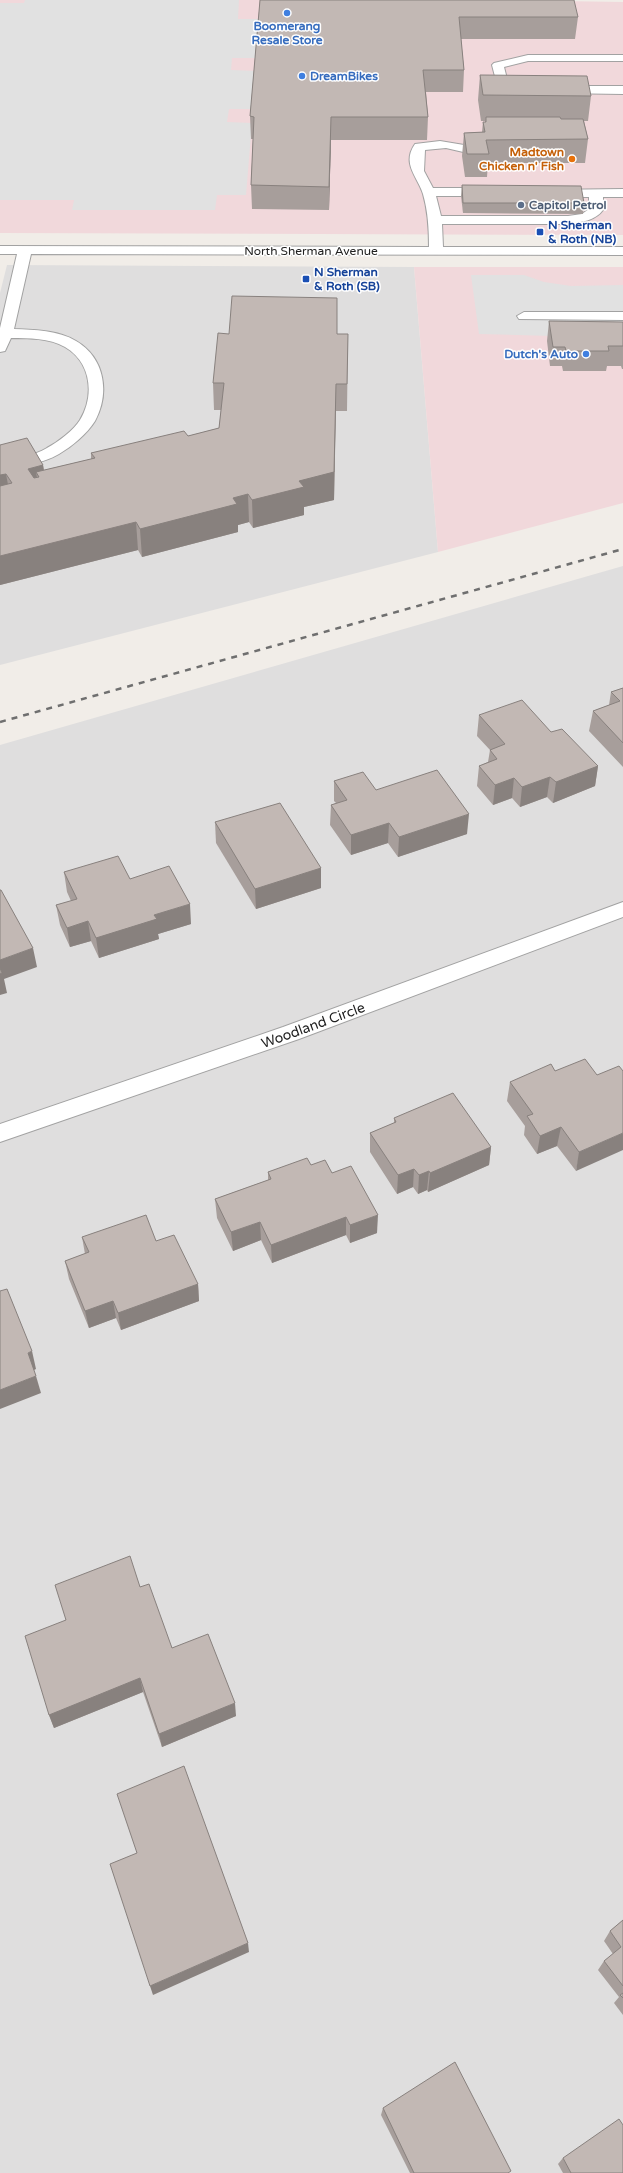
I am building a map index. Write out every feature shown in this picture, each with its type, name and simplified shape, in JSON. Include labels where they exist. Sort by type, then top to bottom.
[{"type":"street","points":[[536,90],[520,91],[502,86],[498,65],[528,58],[623,58]]},
{"type":"street","points":[[552,90],[623,90]]},
{"type":"street","points":[[436,251],[435,220],[429,192],[422,182],[415,159],[419,147],[435,143],[453,145],[472,150]]},
{"type":"street","points":[[429,192],[500,194]]},
{"type":"street","points":[[435,220],[502,217],[586,218],[596,210],[596,193]]},
{"type":"street","points":[[542,194],[623,193]]},
{"type":"street","name":"North Sherman Avenue","points":[[0,250],[623,251]]},
{"type":"street","points":[[0,348],[6,333],[25,250]]},
{"type":"street","points":[[524,316],[623,316]]},
{"type":"street","points":[[0,465],[14,464],[52,451],[86,422],[97,399],[97,378],[89,359],[72,344],[47,336],[6,333]]},
{"type":"street","name":"Woodland Circle","points":[[0,1133],[291,1033],[623,909]]},
{"type":"shaded area","points":[[0,0],[486,0],[623,2],[623,235],[0,233]]},
{"type":"shaded area","points":[[25,0],[239,0],[238,19],[260,19],[257,58],[232,58],[231,70],[256,71],[253,109],[229,109],[227,122],[252,123],[246,195],[217,195],[215,210],[72,210],[74,200],[0,200],[0,3],[24,3]]},
{"type":"shaded area","points":[[7,265],[414,267],[438,552],[0,665],[0,293]]},
{"type":"shaded area","points":[[414,267],[623,267],[623,503],[438,552]]},
{"type":"shaded area","points":[[471,275],[524,275],[544,282],[571,286],[623,285],[623,338],[479,334]]},
{"type":"shaded area","points":[[623,566],[623,2173],[0,2173],[0,745]]},
{"type":"building","points":[[260,0],[574,0],[578,17],[459,17],[464,70],[423,70],[428,117],[331,117],[329,187],[251,185],[254,117],[250,116]]},
{"type":"building","points":[[480,75],[587,76],[591,96],[483,95]]},
{"type":"building","points":[[486,117],[560,117],[561,119],[583,119],[588,139],[486,140],[489,154],[467,154],[464,133],[485,132],[483,122],[486,122]]},
{"type":"building","points":[[462,185],[581,186],[584,203],[463,203]]},
{"type":"building","points":[[232,296],[337,298],[337,334],[348,334],[347,384],[336,384],[334,472],[299,481],[304,487],[252,500],[248,494],[233,498],[237,504],[140,529],[136,522],[0,556],[0,486],[12,483],[6,474],[0,475],[0,445],[27,438],[43,465],[28,469],[34,478],[39,477],[36,472],[95,458],[91,453],[184,431],[188,436],[219,428],[224,383],[213,383],[218,333],[229,334]]},
{"type":"building","points":[[549,321],[623,322],[623,346],[608,346],[609,351],[566,351],[565,347],[553,347]]},
{"type":"building","points":[[623,688],[623,743],[593,711],[620,701],[611,692]]},
{"type":"building","points":[[522,700],[551,732],[562,729],[598,766],[556,782],[550,777],[522,787],[514,778],[495,785],[479,766],[497,759],[490,750],[505,744],[479,715]]},
{"type":"building","points":[[437,770],[469,814],[399,837],[389,823],[351,835],[331,805],[347,800],[334,781],[363,772],[376,790]]},
{"type":"building","points":[[280,803],[321,868],[255,889],[215,822]]},
{"type":"building","points":[[118,856],[130,879],[169,866],[190,904],[154,915],[157,919],[96,938],[88,921],[67,928],[56,905],[77,899],[64,872]]},
{"type":"building","points":[[0,890],[33,948],[0,960]]},
{"type":"building","points":[[585,1059],[597,1075],[619,1066],[623,1071],[623,1133],[579,1152],[561,1127],[540,1136],[527,1116],[533,1114],[510,1082],[551,1064],[555,1071]]},
{"type":"building","points":[[453,1093],[491,1147],[430,1173],[429,1171],[419,1175],[414,1169],[398,1175],[370,1133],[396,1122],[394,1118]]},
{"type":"building","points":[[307,1158],[311,1165],[325,1160],[332,1173],[351,1166],[378,1215],[350,1225],[346,1217],[271,1245],[260,1222],[231,1232],[215,1199],[271,1179],[268,1172]]},
{"type":"building","points":[[146,1215],[156,1241],[174,1235],[198,1284],[118,1313],[113,1301],[85,1311],[65,1261],[89,1252],[82,1237]]},
{"type":"building","points":[[7,1289],[32,1351],[28,1353],[36,1376],[0,1390],[0,1291]]},
{"type":"building","points":[[130,1556],[140,1587],[149,1584],[172,1648],[208,1634],[235,1703],[159,1734],[140,1678],[49,1715],[25,1636],[66,1620],[55,1585]]},
{"type":"building","points":[[184,1766],[248,1943],[150,1986],[110,1864],[137,1853],[117,1794]]},
{"type":"building","points":[[623,1920],[623,1986],[604,1961],[621,1947],[610,1931]]},
{"type":"building","points":[[455,2062],[511,2171],[508,2173],[414,2173],[383,2108]]},
{"type":"building","points":[[619,2119],[623,2125],[623,2173],[571,2173],[563,2158]]},
{"type":"railway","points":[[0,722],[623,549]]},
{"type":"place","name":"Boomerang Resale Store","points":[[287,13]]},
{"type":"place","name":"DreamBikes","points":[[302,76]]},
{"type":"place","name":"Madtown Chicken n' Fish","points":[[572,159]]},
{"type":"place","name":"Capitol Petrol","points":[[521,205]]},
{"type":"place","name":"N Sherman & Roth (NB)","points":[[540,232]]},
{"type":"place","name":"N Sherman & Roth (SB)","points":[[306,279]]},
{"type":"place","name":"Dutch's Auto","points":[[586,354]]}]
